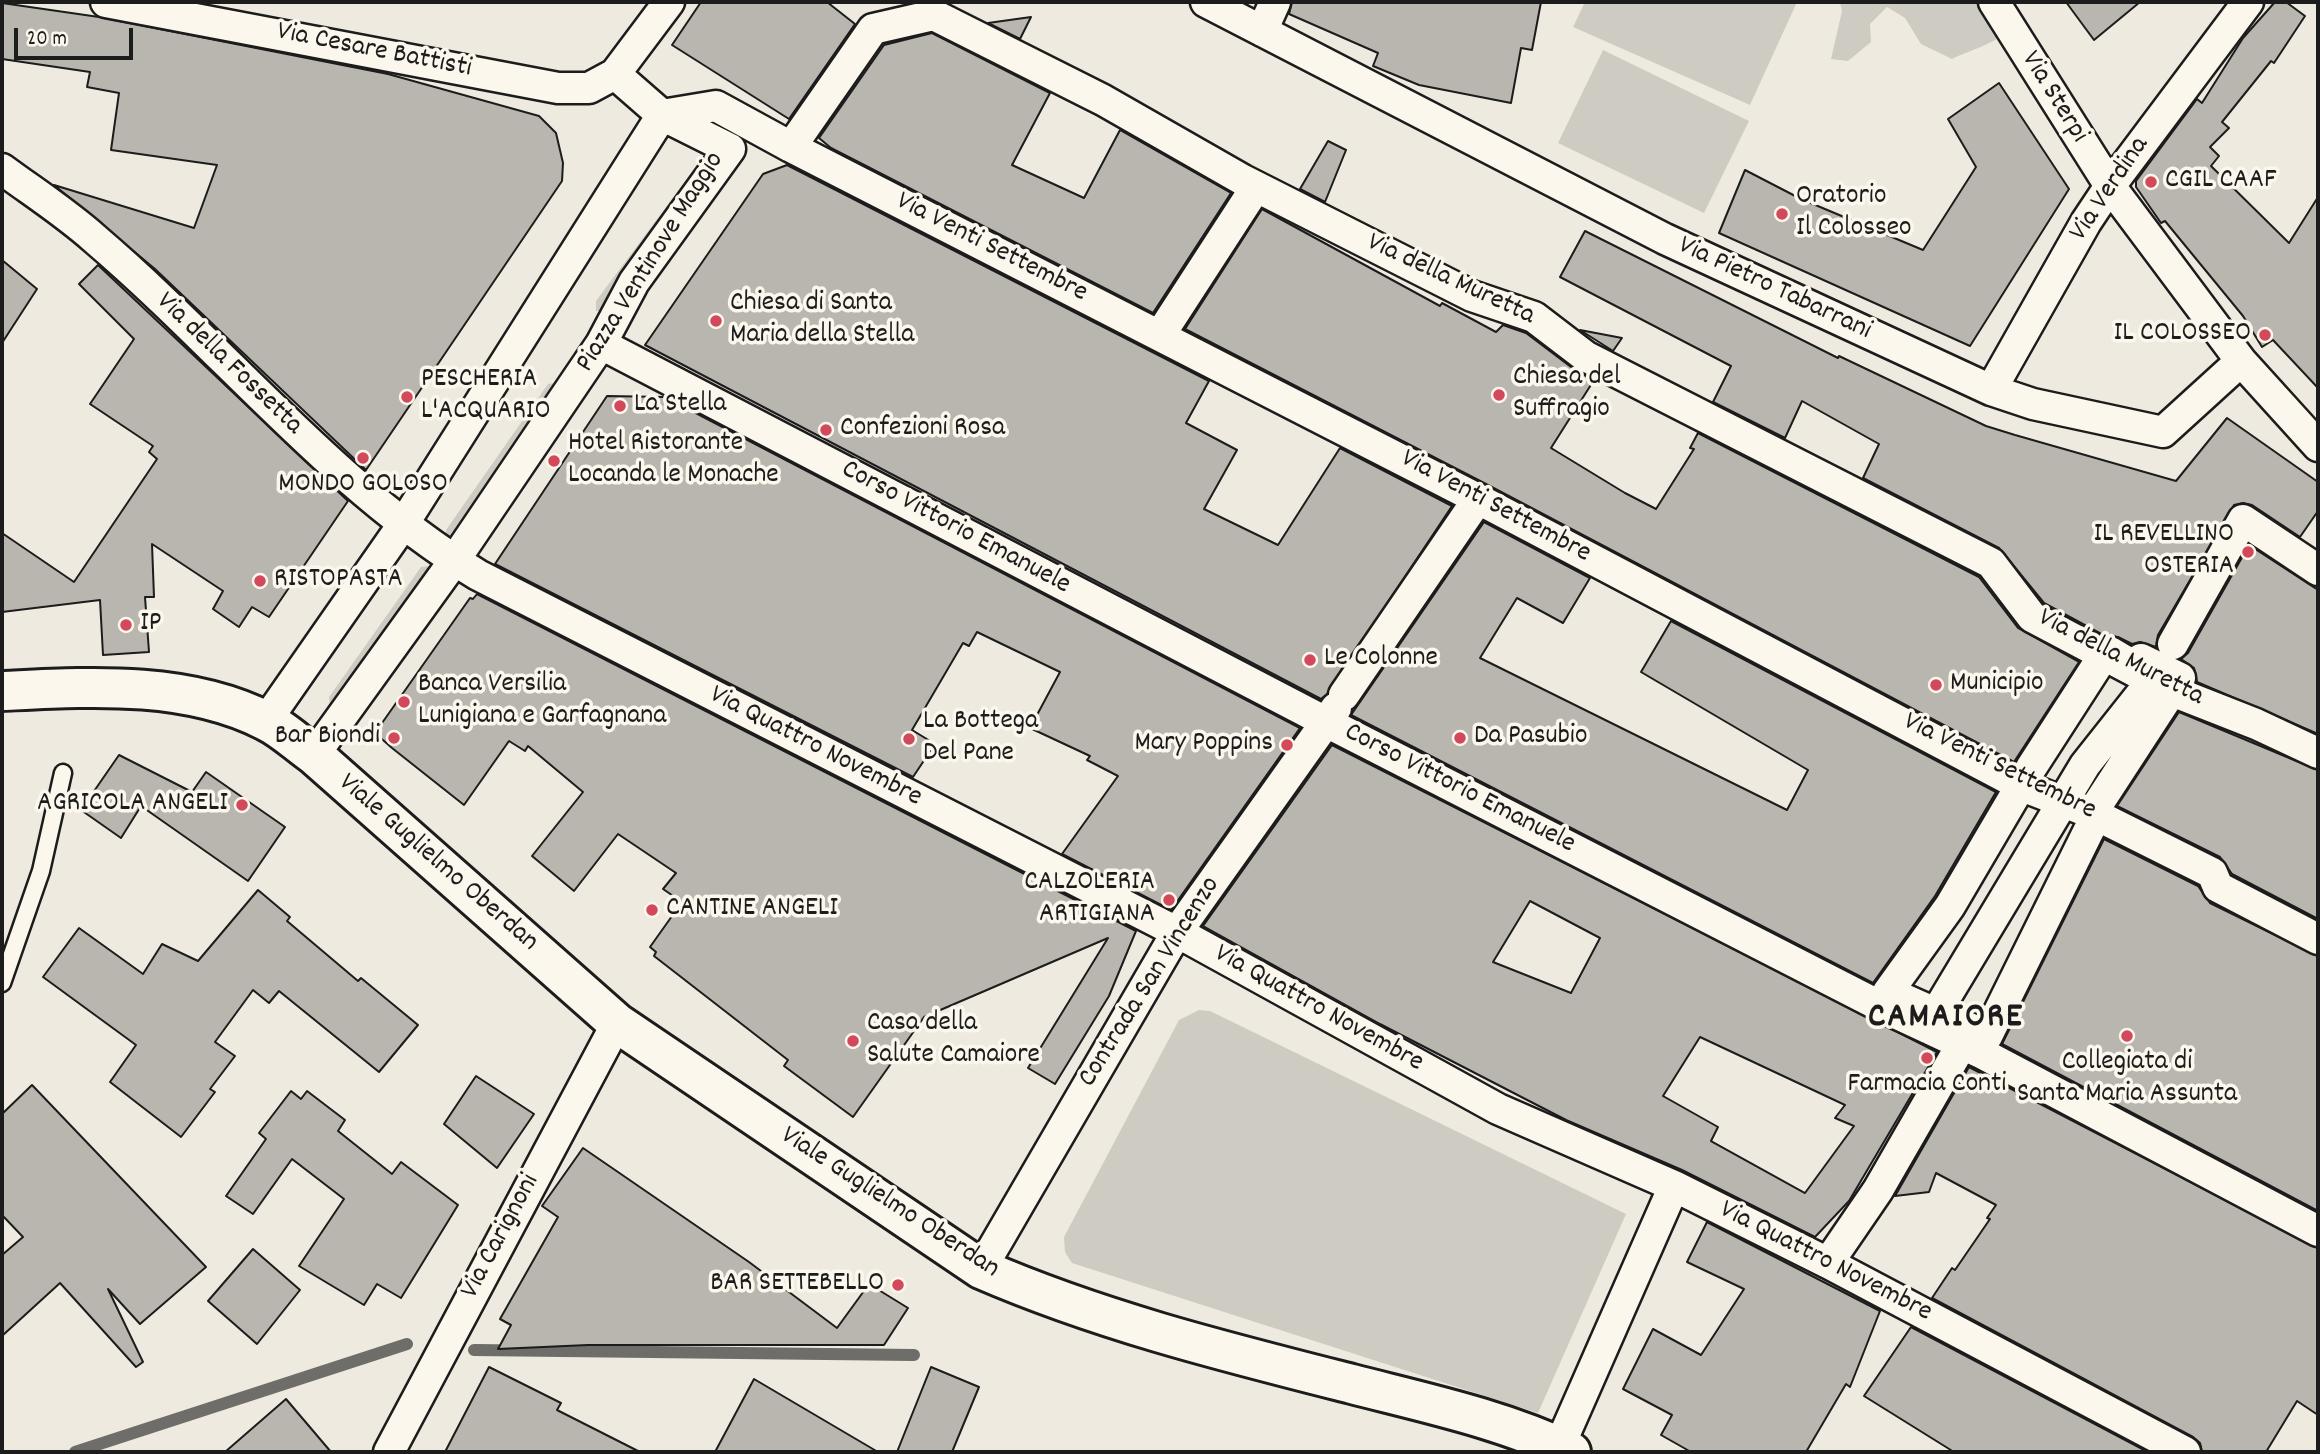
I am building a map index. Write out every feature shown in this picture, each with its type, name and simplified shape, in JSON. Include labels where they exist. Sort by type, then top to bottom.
[{"type":"street","name":"Via Cesare Battisti","points":[[106,2],[558,88],[589,88],[615,74]]},
{"type":"street","points":[[266,721],[404,523],[662,114],[615,74],[668,2]]},
{"type":"street","name":"Via Pietro Tabarrani","points":[[1206,2],[1665,239],[1992,390],[2034,404],[2163,432],[2241,361]]},
{"type":"street","points":[[1262,31],[1275,2]]},
{"type":"street","name":"Via Sterpi","points":[[1994,2],[2110,186],[2241,361]]},
{"type":"street","name":"Via Verdina","points":[[1992,390],[2086,222],[2248,2]]},
{"type":"street","name":"Via della Muretta","points":[[791,147],[873,29],[934,15],[1103,100],[1256,187],[1472,296],[1534,317],[1585,356],[1991,563],[2032,617],[2106,658],[2110,652],[2137,668],[2141,659],[2256,724],[2318,753]]},
{"type":"street","name":"Via Venti Settembre","points":[[662,114],[716,106],[1478,499],[2022,786],[2094,814],[2212,873],[2218,887],[2318,939]]},
{"type":"street","name":"Piazza Ventinove Maggio","points":[[314,755],[454,561],[601,344],[634,282],[730,149],[662,114]]},
{"type":"street","name":"Via della Fossetta","points":[[2,169],[95,238],[316,448],[404,523],[454,561]]},
{"type":"street","points":[[1160,335],[1256,187]]},
{"type":"street","name":"Corso Vittorio Emanuele","points":[[601,344],[1335,708],[1932,1021],[1962,1044],[2318,1231]]},
{"type":"street","points":[[2241,361],[2318,446]]},
{"type":"street","name":"Contrada San Vincenzo","points":[[981,1269],[1007,1230],[1177,932],[1478,499]]},
{"type":"street","points":[[2106,658],[2100,661],[1950,906],[1888,992],[1932,1021],[1987,1036],[2053,905],[2094,814],[2150,719],[2164,671],[2243,520],[2318,570]]},
{"type":"street","name":"Via Quattro Novembre","points":[[454,561],[1177,932],[1498,1109],[1674,1186],[1829,1263],[2185,1452]]},
{"type":"street","points":[[1932,1021],[2085,765],[2164,671]]},
{"type":"street","name":"Viale Guglielmo Oberdan","points":[[2,691],[83,687],[190,694],[266,721],[314,755],[617,1023],[981,1269],[1025,1288],[1165,1337],[1491,1420],[1565,1449]]},
{"type":"street","name":"Via Carignoni","points":[[389,1452],[617,1023]]},
{"type":"street","points":[[1829,1263],[1878,1190],[1962,1044]]},
{"type":"street","points":[[1565,1449],[1674,1186]]},
{"type":"lane","points":[[2,983],[41,871],[63,773]]},
{"type":"shaded area","points":[[1585,2],[1797,2],[1750,105],[1573,27]]},
{"type":"shaded area","points":[[1840,2],[2016,2],[2015,15],[2004,33],[1985,45],[1952,59],[1921,44],[1905,18],[1887,7],[1870,24],[1871,42],[1848,61],[1831,59],[1842,11]]},
{"type":"shaded area","points":[[1603,50],[1749,121],[1704,213],[1558,143]]},
{"type":"shaded area","points":[[701,160],[707,160],[602,311],[596,311],[596,301]]},
{"type":"shaded area","points":[[555,383],[557,389],[453,539],[446,536],[446,530],[548,384]]},
{"type":"shaded area","points":[[428,566],[429,571],[334,706],[330,707],[329,697],[421,567]]},
{"type":"shaded area","points":[[1199,1010],[1210,1011],[1626,1214],[1538,1413],[1072,1263],[1065,1252],[1064,1237],[1179,1020]]},
{"type":"building","points":[[701,2],[827,2],[855,24],[789,119],[672,45]]},
{"type":"building","points":[[1292,2],[1541,2],[1532,50],[1521,48],[1511,103],[1419,85],[1373,66],[1378,53],[1289,14]]},
{"type":"building","points":[[2066,2],[2140,2],[2094,40]]},
{"type":"building","points":[[2275,2],[2286,2],[2305,16],[2274,63],[2271,61],[2222,122],[2229,128],[2210,147],[2219,156],[2211,166],[2289,243],[2318,197],[2318,388],[2273,340],[2262,347],[2243,316],[2165,221],[2161,223],[2136,187],[2136,181],[2197,99],[2202,103],[2243,38]]},
{"type":"building","points":[[2,3],[99,17],[388,74],[539,116],[556,133],[563,163],[562,181],[366,470],[155,269],[54,185],[194,228],[217,165],[111,150],[119,93],[87,87],[90,72],[2,59]]},
{"type":"building","points":[[1031,17],[1020,39],[988,23]]},
{"type":"building","points":[[932,33],[1050,93],[1012,165],[1084,198],[1120,130],[1231,193],[1153,313],[831,148],[819,138],[884,45]]},
{"type":"building","name":"Oratorio Il Colosseo","points":[[1999,83],[2069,189],[1970,346],[1719,233],[1745,170],[1801,199],[1923,250],[1976,167],[1948,119]]},
{"type":"building","points":[[1328,141],[1346,150],[1325,202],[1300,189]]},
{"type":"building","points":[[787,165],[1209,381],[1186,423],[1237,450],[1204,509],[1278,545],[1340,448],[1452,506],[1327,694],[1321,699],[645,345],[763,174]]},
{"type":"building","points":[[1262,209],[1440,306],[1442,303],[1496,332],[1503,325],[1526,333],[1575,370],[1594,380],[1551,448],[1625,493],[1656,509],[1694,449],[1690,448],[1698,433],[1979,577],[2018,628],[2079,662],[2014,762],[1185,329]]},
{"type":"building","points":[[1585,231],[1838,358],[1839,356],[1986,426],[2015,435],[2176,481],[2227,418],[2318,482],[2318,511],[2300,537],[2252,505],[2234,505],[2158,635],[2156,647],[2140,642],[2132,644],[2118,637],[2105,636],[2044,603],[1999,548],[1863,478],[1879,444],[1802,401],[1785,438],[1713,402],[1731,366],[1560,277]]},
{"type":"building","points":[[2,260],[37,289],[2,343]]},
{"type":"building","points":[[98,265],[348,501],[269,617],[252,607],[239,627],[213,609],[223,591],[152,544],[154,597],[145,597],[149,652],[103,655],[100,600],[2,612],[2,533],[74,582],[157,459],[149,452],[153,446],[90,404],[134,339],[79,284]]},
{"type":"building","points":[[1580,330],[1622,338],[1613,351]]},
{"type":"building","points":[[607,396],[665,397],[1300,728],[1171,910],[1062,854],[1118,776],[1087,760],[1090,756],[1030,728],[1060,672],[977,632],[969,646],[963,643],[912,730],[935,744],[913,777],[495,564]]},
{"type":"building","points":[[1484,522],[1590,578],[1563,623],[1517,598],[1480,658],[1787,810],[1808,770],[1641,672],[1671,621],[1996,792],[1935,896],[1873,983],[1351,715]]},
{"type":"building","points":[[2249,545],[2318,590],[2318,734],[2197,682],[2194,668],[2181,659],[2188,653]]},
{"type":"building","points":[[477,594],[1136,931],[1109,996],[1055,1084],[1028,1068],[1108,938],[924,1017],[853,1117],[784,1066],[788,1060],[654,956],[656,952],[650,947],[682,902],[663,889],[676,873],[618,834],[574,891],[532,856],[583,792],[528,746],[525,751],[509,741],[464,805],[392,748],[375,733],[470,598],[473,599]]},
{"type":"building","points":[[2179,712],[2318,770],[2318,919],[2232,874],[2220,857],[2117,806]]},
{"type":"building","points":[[1332,745],[1937,1052],[1849,1201],[1815,1237],[1682,1170],[1566,1120],[1380,1024],[1203,926]],"holes":[[[1530,901],[1600,938],[1571,993],[1493,962]],[[1700,1037],[1845,1105],[1835,1118],[1854,1126],[1805,1193],[1711,1141],[1718,1127],[1663,1096]]]},
{"type":"building","points":[[119,755],[192,792],[206,772],[285,827],[248,881],[141,806],[121,838],[81,810]]},
{"type":"building","points":[[2104,839],[2198,886],[2210,903],[2318,956],[2318,1211],[2002,1044]]},
{"type":"building","points":[[258,890],[290,917],[287,921],[358,981],[361,978],[418,1025],[379,1072],[279,991],[269,1003],[253,990],[215,1042],[235,1056],[210,1089],[215,1092],[181,1137],[110,1082],[136,1045],[43,977],[79,928],[143,974],[162,944],[198,961]]},
{"type":"building","points":[[1969,1067],[2318,1248],[2318,1415],[2297,1401],[2266,1452],[2202,1452],[2200,1443],[2193,1437],[1932,1298],[1952,1268],[1955,1270],[1990,1219],[1987,1218],[1996,1205],[1936,1173],[1929,1192],[1895,1196]]},
{"type":"building","points":[[476,1076],[534,1114],[497,1168],[444,1124]]},
{"type":"building","points":[[32,1085],[206,1267],[140,1324],[108,1289],[143,1362],[136,1367],[60,1283],[2,1336],[2,1255],[23,1237],[2,1215],[2,1114]]},
{"type":"building","points":[[291,1091],[301,1099],[307,1091],[345,1120],[338,1131],[392,1174],[401,1162],[458,1205],[401,1298],[377,1284],[364,1305],[299,1266],[344,1199],[292,1159],[253,1214],[226,1196],[266,1139],[259,1133]]},
{"type":"building","points":[[583,1148],[749,1262],[837,1328],[869,1284],[908,1308],[884,1345],[588,1345],[498,1349],[511,1325],[500,1319],[558,1217],[542,1206]]},
{"type":"building","points":[[1707,1222],[1880,1311],[1850,1387],[1846,1384],[1806,1452],[1691,1452],[1661,1435],[1672,1415],[1623,1389],[1653,1329],[1701,1355],[1744,1289],[1687,1262]]},
{"type":"building","points":[[253,1249],[300,1290],[257,1344],[208,1301]]},
{"type":"building","points":[[1911,1327],[2148,1452],[1954,1452],[1864,1396]]},
{"type":"building","points":[[489,1367],[561,1403],[557,1410],[640,1452],[445,1452]]},
{"type":"building","points":[[931,1367],[979,1387],[952,1452],[897,1452]]},
{"type":"building","points":[[754,1379],[878,1452],[715,1452]]},
{"type":"building","points":[[286,1399],[331,1452],[225,1452]]},
{"type":"waterway","points":[[75,1452],[407,1344]]},
{"type":"waterway","points":[[474,1350],[914,1355]]},
{"type":"place","name":"CGIL CAAF","points":[[2151,182]]},
{"type":"place","name":"Oratorio Il Colosseo","points":[[1782,214]]},
{"type":"place","name":"Chiesa di Santa Maria della Stella","points":[[716,321]]},
{"type":"place","name":"IL COLOSSEO","points":[[2265,335]]},
{"type":"place","name":"Chiesa del Suffragio","points":[[1499,395]]},
{"type":"place","name":"PESCHERIA L'ACQUARIO","points":[[407,397]]},
{"type":"place","name":"La Stella","points":[[620,406]]},
{"type":"place","name":"Confezioni Rosa","points":[[826,430]]},
{"type":"place","name":"MONDO GOLOSO","points":[[363,458]]},
{"type":"place","name":"Hotel Ristorante Locanda le Monache","points":[[554,461]]},
{"type":"place","name":"IL REVELLINO OSTERIA","points":[[2248,552]]},
{"type":"place","name":"RISTOPASTA","points":[[260,581]]},
{"type":"place","name":"IP","points":[[126,625]]},
{"type":"place","name":"Le Colonne","points":[[1310,660]]},
{"type":"place","name":"Municipio","points":[[1936,685]]},
{"type":"place","name":"Banca Versilia Lunigiana e Garfagnana","points":[[404,702]]},
{"type":"place","name":"Bar Biondi","points":[[394,738]]},
{"type":"place","name":"Da Pasubio","points":[[1460,738]]},
{"type":"place","name":"La Bottega Del Pane","points":[[909,739]]},
{"type":"place","name":"Mary Poppins","points":[[1287,745]]},
{"type":"place","name":"AGRICOLA ANGELI","points":[[242,805]]},
{"type":"place","name":"CALZOLERIA ARTIGIANA","points":[[1169,900]]},
{"type":"place","name":"CANTINE ANGELI","points":[[652,910]]},
{"type":"place","name":"Collegiata di Santa Maria Assunta","points":[[2127,1036]]},
{"type":"place","name":"Casa della Salute Camaiore","points":[[853,1041]]},
{"type":"place","name":"Farmacia Conti","points":[[1927,1058]]},
{"type":"place","name":"BAR SETTEBELLO","points":[[898,1285]]},
{"type":"district","name":"CAMAIORE","points":[[1946,1020]]}]
